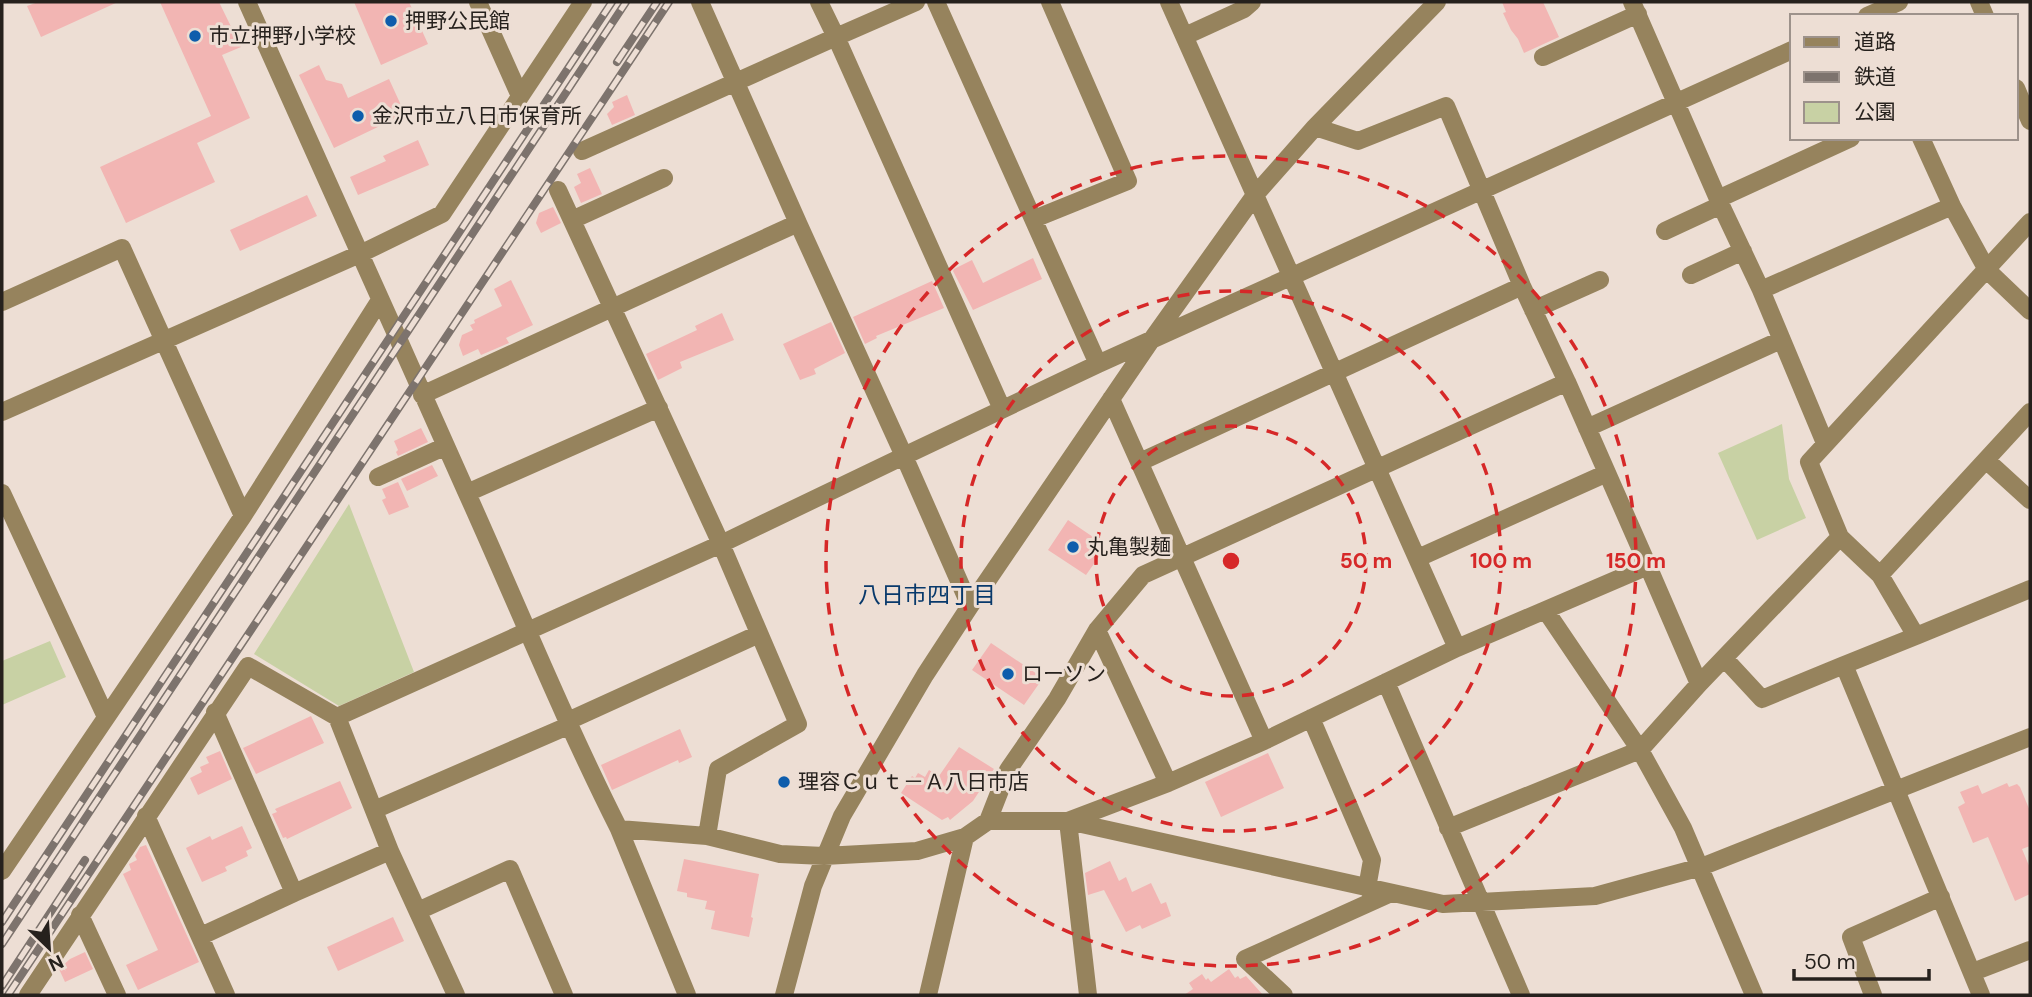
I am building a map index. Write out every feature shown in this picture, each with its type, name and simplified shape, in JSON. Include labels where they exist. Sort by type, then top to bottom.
[{"type":"street","points":[[247,2],[362,253],[380,300],[526,631],[619,829],[687,995]]},
{"type":"street","points":[[478,2],[520,96]]},
{"type":"street","points":[[2,412],[362,253],[442,214],[583,2]]},
{"type":"street","points":[[700,2],[970,606]]},
{"type":"street","points":[[820,2],[1002,409]]},
{"type":"street","points":[[582,150],[916,2]]},
{"type":"street","points":[[936,2],[1098,364]]},
{"type":"street","points":[[1034,219],[1128,181],[1050,2]]},
{"type":"street","points":[[1169,2],[1457,648]]},
{"type":"street","points":[[1185,36],[1244,9],[1252,2]]},
{"type":"street","points":[[783,995],[813,886],[842,816],[877,754],[970,606],[1150,342],[1255,195],[1315,127],[1437,2]]},
{"type":"street","points":[[1871,14],[1899,2]]},
{"type":"street","points":[[1543,57],[1636,6],[1825,443]]},
{"type":"street","points":[[337,717],[721,544],[1098,364],[1790,51]]},
{"type":"street","points":[[2018,93],[2030,121]]},
{"type":"street","points":[[1315,127],[1358,141],[1446,107],[1522,286],[1567,382],[1699,684]]},
{"type":"street","points":[[1665,231],[1847,140]]},
{"type":"street","points":[[1922,140],[1952,206],[1987,270],[2030,311]]},
{"type":"street","points":[[572,220],[664,178]]},
{"type":"street","points":[[558,190],[721,544],[797,724],[718,769],[707,836]]},
{"type":"street","points":[[1761,290],[1952,206]]},
{"type":"street","points":[[1916,636],[1880,575],[1840,537],[1809,462],[2030,222]]},
{"type":"street","points":[[422,395],[798,223]]},
{"type":"street","points":[[2,302],[122,248],[243,516]]},
{"type":"street","points":[[1690,275],[1743,251]]},
{"type":"street","points":[[1534,310],[1600,280]]},
{"type":"street","points":[[1140,462],[1522,286]]},
{"type":"street","points":[[2,870],[243,516],[380,300]]},
{"type":"street","points":[[1587,428],[1781,340]]},
{"type":"street","points":[[619,829],[707,836],[780,854],[824,856],[917,851],[965,837],[988,821],[1008,770],[1057,699],[1097,630],[1143,575],[1567,382]]},
{"type":"street","points":[[1111,399],[1264,741]]},
{"type":"street","points":[[467,493],[659,408]]},
{"type":"street","points":[[1880,575],[2030,412]]},
{"type":"street","points":[[378,477],[446,446]]},
{"type":"street","points":[[1986,460],[2030,500]]},
{"type":"street","points":[[1418,558],[1607,473]]},
{"type":"street","points":[[2,493],[106,717]]},
{"type":"street","points":[[1448,828],[1640,750],[1699,684],[1840,537]]},
{"type":"street","points":[[1068,821],[1168,783],[1264,741],[1457,648],[1648,566]]},
{"type":"street","points":[[1724,658],[1762,699],[2030,589]]},
{"type":"street","points":[[1546,611],[1640,750],[1683,828],[1754,995]]},
{"type":"street","points":[[1097,630],[1168,783]]},
{"type":"street","points":[[374,810],[759,634]]},
{"type":"street","points":[[1844,665],[1981,995]]},
{"type":"street","points":[[28,995],[248,666],[337,717],[390,851],[456,995]]},
{"type":"street","points":[[1386,682],[1521,995]]},
{"type":"street","points":[[215,712],[294,893]]},
{"type":"street","points":[[1311,718],[1372,860],[1367,888]]},
{"type":"street","points":[[988,821],[1068,821],[1443,904],[1595,896],[1701,867],[2030,737]]},
{"type":"street","points":[[146,816],[226,995]]},
{"type":"street","points":[[1068,821],[1088,995]]},
{"type":"street","points":[[928,995],[965,837]]},
{"type":"street","points":[[201,936],[390,851]]},
{"type":"street","points":[[418,911],[510,869],[564,995]]},
{"type":"street","points":[[1284,995],[1245,959],[1391,893]]},
{"type":"street","points":[[1873,995],[1851,937],[1941,897]]},
{"type":"street","points":[[80,915],[117,995]]},
{"type":"street","points":[[1973,972],[2030,950]]},
{"type":"green space","points":[[1782,424],[1789,479],[1806,518],[1757,540],[1718,453]]},
{"type":"green space","points":[[349,504],[414,672],[339,706],[254,654]]},
{"type":"green space","points":[[50,641],[66,677],[2,705],[2,661]]},
{"type":"building","points":[[38,2],[118,2],[41,37],[27,6]]},
{"type":"building","points":[[160,2],[219,2],[241,47],[222,55],[250,118],[197,143],[215,182],[126,223],[100,167],[211,116]]},
{"type":"building","points":[[354,2],[409,2],[428,44],[381,65]]},
{"type":"building","points":[[1502,2],[1543,2],[1559,37],[1524,53],[1503,13],[1506,12]]},
{"type":"building","points":[[319,65],[326,80],[342,84],[348,98],[389,79],[405,114],[334,148],[299,75]]},
{"type":"building","points":[[627,95],[635,115],[612,125],[607,114],[614,107],[612,102]]},
{"type":"building","points":[[418,140],[429,165],[358,195],[350,177],[386,161],[383,156]]},
{"type":"building","points":[[590,168],[602,194],[581,203],[574,187],[581,183],[577,174]]},
{"type":"building","points":[[307,195],[317,216],[240,251],[230,230]]},
{"type":"building","points":[[553,207],[561,223],[541,233],[536,223],[539,213]]},
{"type":"building","points":[[1033,258],[1042,279],[973,310],[953,271],[972,260],[983,283]]},
{"type":"building","points":[[511,280],[533,325],[506,338],[509,343],[481,355],[478,349],[463,356],[459,345],[462,335],[473,330],[470,325],[475,323],[474,320],[502,306],[494,289]]},
{"type":"building","points":[[932,281],[944,308],[876,336],[877,338],[865,344],[853,317]]},
{"type":"building","points":[[722,313],[734,340],[680,362],[682,368],[658,380],[646,354],[697,330],[695,326]]},
{"type":"building","points":[[831,322],[845,353],[814,369],[816,374],[800,380],[783,344]]},
{"type":"building","points":[[421,428],[428,442],[398,456],[394,441]]},
{"type":"building","points":[[432,465],[438,476],[407,491],[401,479]]},
{"type":"building","points":[[398,482],[409,507],[389,515],[382,500],[386,498],[382,489]]},
{"type":"building","name":"丸亀製麺","points":[[1068,520],[1096,539],[1092,544],[1103,551],[1086,575],[1048,550]]},
{"type":"building","name":"ローソン","points":[[991,643],[1043,678],[1024,705],[972,670]]},
{"type":"building","points":[[311,716],[324,743],[256,774],[243,748]]},
{"type":"building","points":[[680,729],[692,757],[679,763],[678,760],[612,790],[601,765]]},
{"type":"building","points":[[959,747],[994,769],[973,801],[950,820],[948,817],[942,820],[901,793],[912,776],[915,778],[918,773],[925,777],[929,770],[939,776]]},
{"type":"building","points":[[220,751],[232,779],[198,795],[190,778],[202,772],[200,767],[209,763],[206,757]]},
{"type":"building","points":[[1268,753],[1284,788],[1221,817],[1205,782]]},
{"type":"building","points":[[340,781],[352,808],[287,839],[283,838],[272,814],[277,812],[275,809]]},
{"type":"building","points":[[2007,783],[2009,787],[2017,784],[2020,787],[2030,811],[2030,846],[2022,849],[2030,868],[2030,894],[2015,901],[1988,837],[1973,843],[1958,807],[1965,803],[1960,792],[1978,785],[1982,794]]},
{"type":"building","points":[[242,826],[252,848],[246,851],[248,856],[225,867],[227,871],[202,882],[186,848],[210,836],[212,840]]},
{"type":"building","points":[[146,845],[199,962],[138,990],[126,965],[158,950],[123,874],[131,870],[129,864],[137,860],[135,856],[140,847]]},
{"type":"building","points":[[684,859],[759,874],[749,937],[711,929],[715,911],[705,909],[707,901],[687,897],[687,893],[677,891]]},
{"type":"building","points":[[1110,861],[1119,881],[1126,877],[1132,892],[1151,883],[1161,904],[1166,902],[1171,916],[1142,929],[1140,925],[1126,932],[1104,890],[1088,895],[1085,873]]},
{"type":"building","points":[[393,917],[404,941],[338,971],[327,947]]},
{"type":"building","points":[[85,952],[93,969],[65,982],[59,969],[70,959]]},
{"type":"building","points":[[1229,969],[1235,978],[1246,976],[1263,995],[1184,995],[1193,989],[1189,983],[1202,974],[1211,982]]},
{"type":"railway","points":[[2,922],[612,2]]},
{"type":"railway","points":[[2,944],[626,2]]},
{"type":"railway","points":[[617,62],[657,2]]},
{"type":"railway","points":[[8,995],[669,2]]},
{"type":"railway","points":[[2,986],[85,860]]},
{"type":"place","name":"押野公民館","points":[[391,21]]},
{"type":"place","name":"市立押野小学校","points":[[195,36]]},
{"type":"place","name":"金沢市立八日市保育所","points":[[358,116]]},
{"type":"place","name":"丸亀製麺","points":[[1073,547]]},
{"type":"place","name":"ローソン","points":[[1008,674]]},
{"type":"place","name":"理容Ｃｕｔ－Ａ八日市店","points":[[784,782]]},
{"type":"district","name":"八日市四丁目","points":[[927,595]]}]
